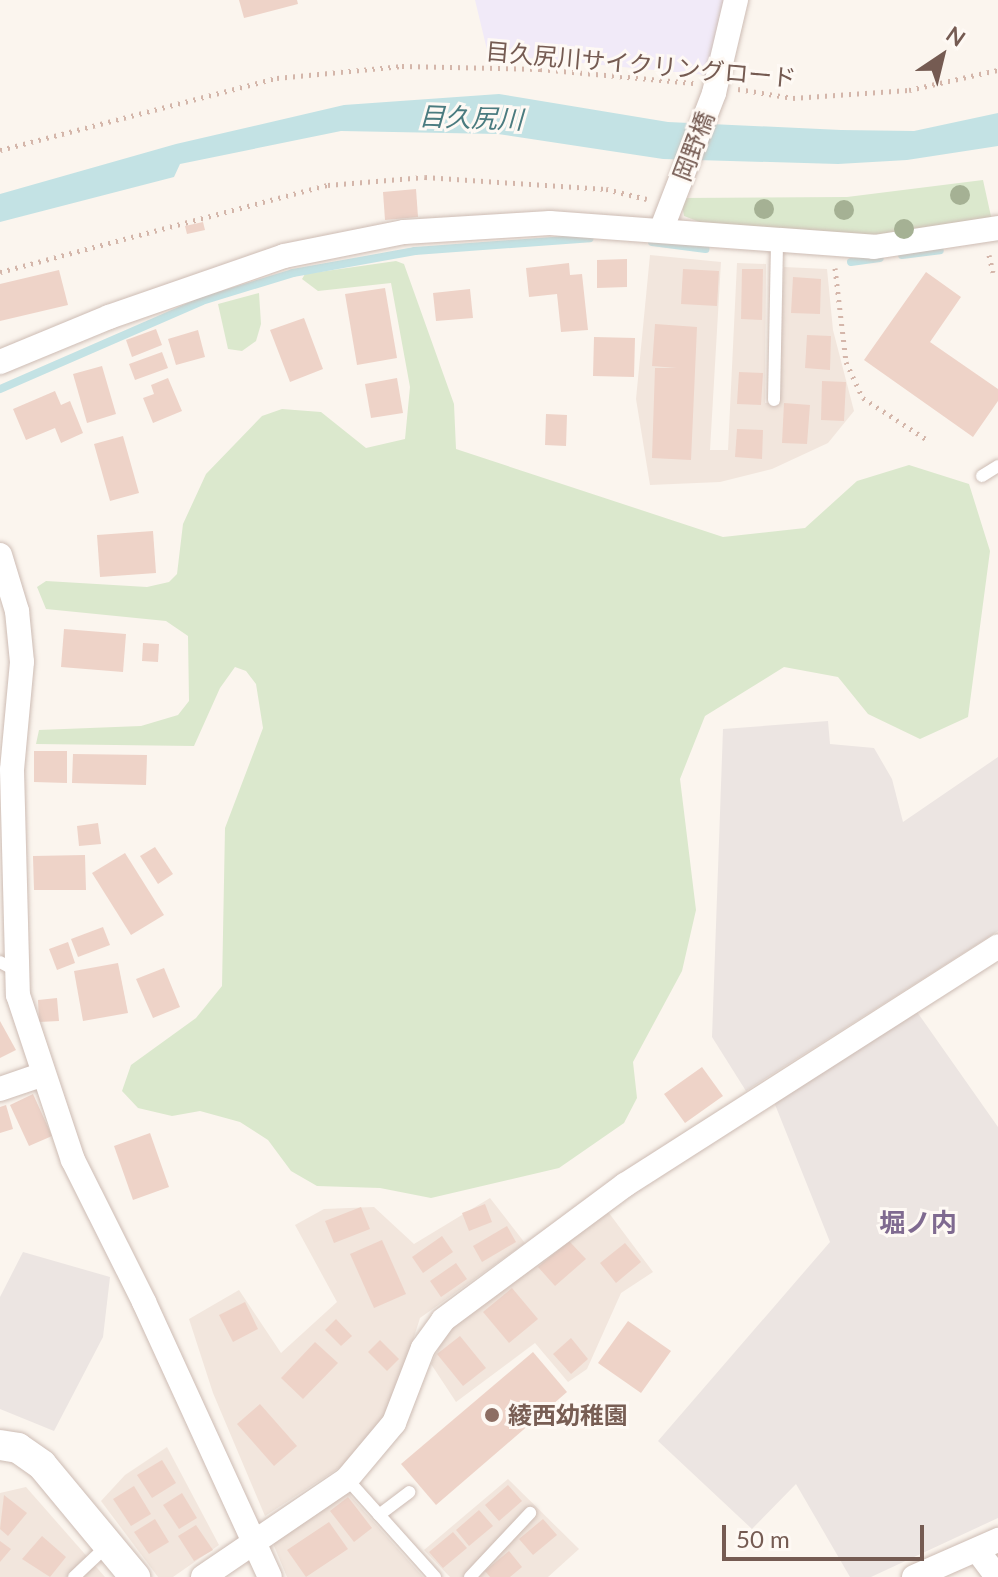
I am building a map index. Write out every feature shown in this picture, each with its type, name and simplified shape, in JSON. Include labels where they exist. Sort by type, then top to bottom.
[{"type":"street","name":"岡野橋","points":[[662,228],[715,89],[736,0]]},
{"type":"street","points":[[0,362],[109,317],[284,256],[404,232],[550,223],[662,228],[777,243],[874,247],[998,228]]},
{"type":"street","points":[[0,555],[17,611],[22,662],[12,770],[8,966],[73,1160],[270,1577]]},
{"type":"street","points":[[203,1577],[347,1479],[394,1423],[423,1348],[443,1320],[625,1185],[995,954]]},
{"type":"street","points":[[0,1089],[44,1074]]},
{"type":"street","points":[[0,1445],[18,1448],[42,1465],[135,1577]]},
{"type":"street","points":[[914,1577],[988,1545],[997,1577]]},
{"type":"lane","points":[[774,400],[777,243]]},
{"type":"lane","points":[[982,476],[998,466]]},
{"type":"lane","points":[[347,1479],[435,1577]]},
{"type":"lane","points":[[379,1515],[409,1492]]},
{"type":"lane","points":[[470,1577],[530,1513]]},
{"type":"lane","points":[[74,1577],[108,1545]]},
{"type":"path","name":"目久尻川サイクリングロード","points":[[0,150],[277,78],[402,66],[540,69],[793,98],[909,90],[998,70]]},
{"type":"path","points":[[0,272],[328,185],[425,177],[540,183],[672,199]]},
{"type":"path","points":[[832,247],[846,362],[863,398],[929,441]]},
{"type":"shaded area","points":[[475,0],[726,0],[706,75],[488,54]]},
{"type":"shaded area","points":[[650,255],[721,262],[710,450],[728,450],[737,263],[766,264],[765,403],[778,402],[784,267],[827,269],[833,330],[854,411],[828,443],[772,469],[720,482],[650,485],[636,399]]},
{"type":"shaded area","points":[[828,721],[830,744],[874,748],[892,779],[903,822],[998,757],[998,931],[746,1091],[712,1037],[723,729]]},
{"type":"shaded area","points":[[915,1009],[998,1127],[998,1518],[871,1577],[850,1577],[796,1484],[752,1529],[658,1441],[830,1242],[772,1097]]},
{"type":"shaded area","points":[[490,1198],[525,1243],[420,1318],[389,1416],[342,1466],[265,1516],[213,1393],[189,1319],[239,1290],[281,1353],[337,1302],[295,1225],[324,1209],[374,1207],[414,1244]]},
{"type":"shaded area","points":[[606,1209],[653,1272],[621,1293],[587,1369],[568,1382],[535,1343],[456,1402],[431,1364],[447,1331]]},
{"type":"shaded area","points":[[23,1252],[110,1277],[103,1337],[54,1431],[0,1409],[0,1297]]},
{"type":"shaded area","points":[[167,1447],[219,1545],[173,1577],[158,1577],[101,1501],[125,1475]]},
{"type":"shaded area","points":[[508,1479],[579,1549],[548,1577],[450,1577],[424,1550]]},
{"type":"shaded area","points":[[26,1487],[105,1577],[0,1577],[0,1493]]},
{"type":"shaded area","points":[[345,1490],[423,1577],[287,1577],[272,1541]]},
{"type":"green space","points":[[983,180],[992,221],[862,240],[718,229],[684,216],[681,198],[847,197]]},
{"type":"green space","points":[[396,261],[404,264],[454,404],[456,449],[723,537],[805,528],[857,481],[909,465],[969,484],[990,551],[968,717],[920,739],[868,714],[838,677],[784,667],[705,716],[680,779],[696,910],[682,971],[633,1062],[637,1098],[624,1123],[559,1168],[431,1198],[380,1188],[317,1186],[291,1171],[268,1140],[240,1122],[200,1111],[172,1116],[138,1108],[122,1091],[131,1065],[196,1018],[222,986],[225,828],[263,728],[256,684],[246,671],[235,667],[220,688],[194,746],[36,744],[39,730],[141,726],[178,715],[189,701],[188,636],[166,621],[46,609],[37,587],[46,581],[147,587],[169,582],[177,574],[183,524],[206,474],[262,416],[282,409],[321,412],[366,448],[405,439],[410,387],[391,283],[318,291],[302,279],[305,274]]},
{"type":"green space","points":[[259,293],[261,324],[256,341],[242,351],[228,349],[218,304]]},
{"type":"water","name":"目久尻川","points":[[499,94],[668,122],[841,130],[914,131],[998,113],[998,146],[907,160],[838,164],[663,159],[498,134],[341,131],[180,164],[174,177],[0,222],[0,194],[176,144],[344,105]]},
{"type":"building","points":[[239,0],[297,0],[298,4],[244,18]]},
{"type":"building","points":[[416,189],[418,217],[385,220],[383,192]]},
{"type":"building","points":[[203,222],[205,230],[187,234],[185,226]]},
{"type":"building","points":[[627,259],[627,287],[597,288],[597,260]]},
{"type":"building","points":[[569,263],[570,275],[582,274],[588,330],[561,332],[557,294],[529,297],[526,268]]},
{"type":"building","points":[[683,269],[719,271],[717,306],[681,304]]},
{"type":"building","points":[[742,269],[763,269],[762,320],[741,319]]},
{"type":"building","points":[[59,270],[68,305],[0,321],[0,284]]},
{"type":"building","points":[[926,272],[961,297],[930,342],[998,389],[998,401],[973,437],[864,360]]},
{"type":"building","points":[[793,277],[821,279],[820,314],[791,313]]},
{"type":"building","points":[[385,288],[397,358],[357,365],[345,294]]},
{"type":"building","points":[[470,289],[473,318],[436,321],[433,293]]},
{"type":"building","points":[[304,318],[323,369],[290,382],[270,330]]},
{"type":"building","points":[[655,324],[697,327],[691,460],[652,458],[655,368],[677,368],[652,366]]},
{"type":"building","points":[[156,329],[162,345],[132,357],[126,340]]},
{"type":"building","points":[[198,330],[205,357],[176,365],[168,339]]},
{"type":"building","points":[[807,335],[831,336],[830,370],[805,368]]},
{"type":"building","points":[[594,337],[635,338],[634,377],[593,376]]},
{"type":"building","points":[[162,352],[168,368],[135,380],[129,364]]},
{"type":"building","points":[[102,366],[116,414],[87,423],[73,374]]},
{"type":"building","points":[[739,372],[763,373],[761,405],[737,404]]},
{"type":"building","points":[[168,378],[182,411],[153,423],[143,398],[154,394],[151,385]]},
{"type":"building","points":[[397,378],[403,413],[371,418],[365,384]]},
{"type":"building","points":[[822,381],[846,382],[844,421],[821,420]]},
{"type":"building","points":[[55,391],[61,405],[70,401],[83,433],[61,443],[55,428],[26,440],[13,409]]},
{"type":"building","points":[[784,403],[810,405],[807,444],[782,443]]},
{"type":"building","points":[[546,414],[567,415],[566,446],[545,445]]},
{"type":"building","points":[[737,429],[763,430],[762,459],[735,457]]},
{"type":"building","points":[[123,436],[139,493],[110,501],[94,444]]},
{"type":"building","points":[[153,531],[156,573],[100,577],[97,535]]},
{"type":"building","points":[[64,629],[126,634],[123,672],[61,667]]},
{"type":"building","points":[[143,643],[159,644],[158,662],[142,661]]},
{"type":"building","points":[[34,751],[67,751],[67,783],[34,782]]},
{"type":"building","points":[[73,754],[147,755],[146,785],[72,783]]},
{"type":"building","points":[[98,823],[101,844],[79,846],[77,826]]},
{"type":"building","points":[[155,847],[173,874],[158,884],[140,856]]},
{"type":"building","points":[[125,853],[164,915],[131,935],[92,873]]},
{"type":"building","points":[[85,855],[86,890],[34,890],[33,856]]},
{"type":"building","points":[[103,927],[110,945],[78,957],[71,939]]},
{"type":"building","points":[[68,942],[75,963],[57,970],[49,949]]},
{"type":"building","points":[[118,963],[128,1013],[83,1021],[74,971]]},
{"type":"building","points":[[164,968],[180,1007],[153,1018],[136,979]]},
{"type":"building","points":[[57,998],[59,1021],[39,1022],[38,1000]]},
{"type":"building","points":[[0,1021],[16,1050],[0,1058]]},
{"type":"building","points":[[702,1067],[723,1096],[685,1123],[664,1094]]},
{"type":"building","points":[[33,1094],[52,1136],[29,1146],[10,1105]]},
{"type":"building","points":[[6,1105],[13,1129],[0,1133],[0,1107]]},
{"type":"building","points":[[150,1133],[169,1187],[133,1200],[114,1146]]},
{"type":"building","points":[[485,1204],[492,1222],[469,1231],[462,1213]]},
{"type":"building","points":[[361,1207],[370,1229],[334,1243],[325,1221]]},
{"type":"building","points":[[507,1226],[516,1242],[482,1262],[473,1246]]},
{"type":"building","points":[[442,1236],[453,1252],[423,1273],[412,1257]]},
{"type":"building","points":[[382,1240],[406,1294],[374,1308],[350,1254]]},
{"type":"building","points":[[569,1241],[586,1259],[555,1286],[538,1267]]},
{"type":"building","points":[[625,1243],[641,1262],[616,1283],[600,1263]]},
{"type":"building","points":[[456,1263],[467,1279],[441,1297],[430,1281]]},
{"type":"building","points":[[512,1288],[538,1319],[509,1343],[483,1312]]},
{"type":"building","points":[[245,1302],[258,1329],[233,1342],[219,1315]]},
{"type":"building","points":[[336,1319],[352,1336],[341,1346],[325,1330]]},
{"type":"building","points":[[628,1321],[671,1351],[641,1393],[598,1363]]},
{"type":"building","points":[[460,1336],[486,1368],[463,1386],[437,1354]]},
{"type":"building","points":[[571,1338],[588,1359],[571,1374],[553,1354]]},
{"type":"building","points":[[380,1340],[399,1359],[387,1371],[368,1352]]},
{"type":"building","points":[[315,1342],[338,1363],[303,1399],[281,1378]]},
{"type":"building","points":[[533,1352],[567,1392],[436,1505],[401,1464]]},
{"type":"building","points":[[260,1404],[297,1446],[274,1466],[237,1424]]},
{"type":"building","points":[[162,1460],[176,1483],[152,1498],[137,1475]]},
{"type":"building","points":[[508,1485],[522,1501],[499,1521],[485,1505]]},
{"type":"building","points":[[134,1486],[151,1514],[131,1526],[113,1499]]},
{"type":"building","points":[[182,1493],[197,1518],[179,1529],[163,1505]]},
{"type":"building","points":[[4,1495],[27,1513],[8,1536],[0,1529]]},
{"type":"building","points":[[348,1497],[372,1528],[354,1542],[330,1511]]},
{"type":"building","points":[[479,1510],[493,1526],[469,1546],[456,1530]]},
{"type":"building","points":[[155,1519],[169,1542],[149,1554],[134,1532]]},
{"type":"building","points":[[543,1519],[557,1535],[533,1555],[519,1539]]},
{"type":"building","points":[[329,1522],[348,1549],[306,1577],[287,1550]]},
{"type":"building","points":[[196,1525],[213,1550],[194,1561],[178,1536]]},
{"type":"building","points":[[453,1532],[467,1548],[443,1568],[429,1552]]},
{"type":"building","points":[[42,1536],[66,1557],[50,1577],[22,1559]]},
{"type":"building","points":[[0,1541],[11,1549],[0,1562]]},
{"type":"building","points":[[509,1551],[522,1567],[510,1577],[490,1577],[485,1571]]},
{"type":"waterway","points":[[0,389],[202,301],[293,273],[415,251],[590,238]]},
{"type":"waterway","points":[[652,242],[706,249]]},
{"type":"waterway","points":[[902,255],[940,250]]},
{"type":"waterway","points":[[851,262],[880,258]]},
{"type":"place","name":"綾西幼稚園","points":[[492,1415]]},
{"type":"district","name":"堀ノ内","points":[[918,1223]]}]
